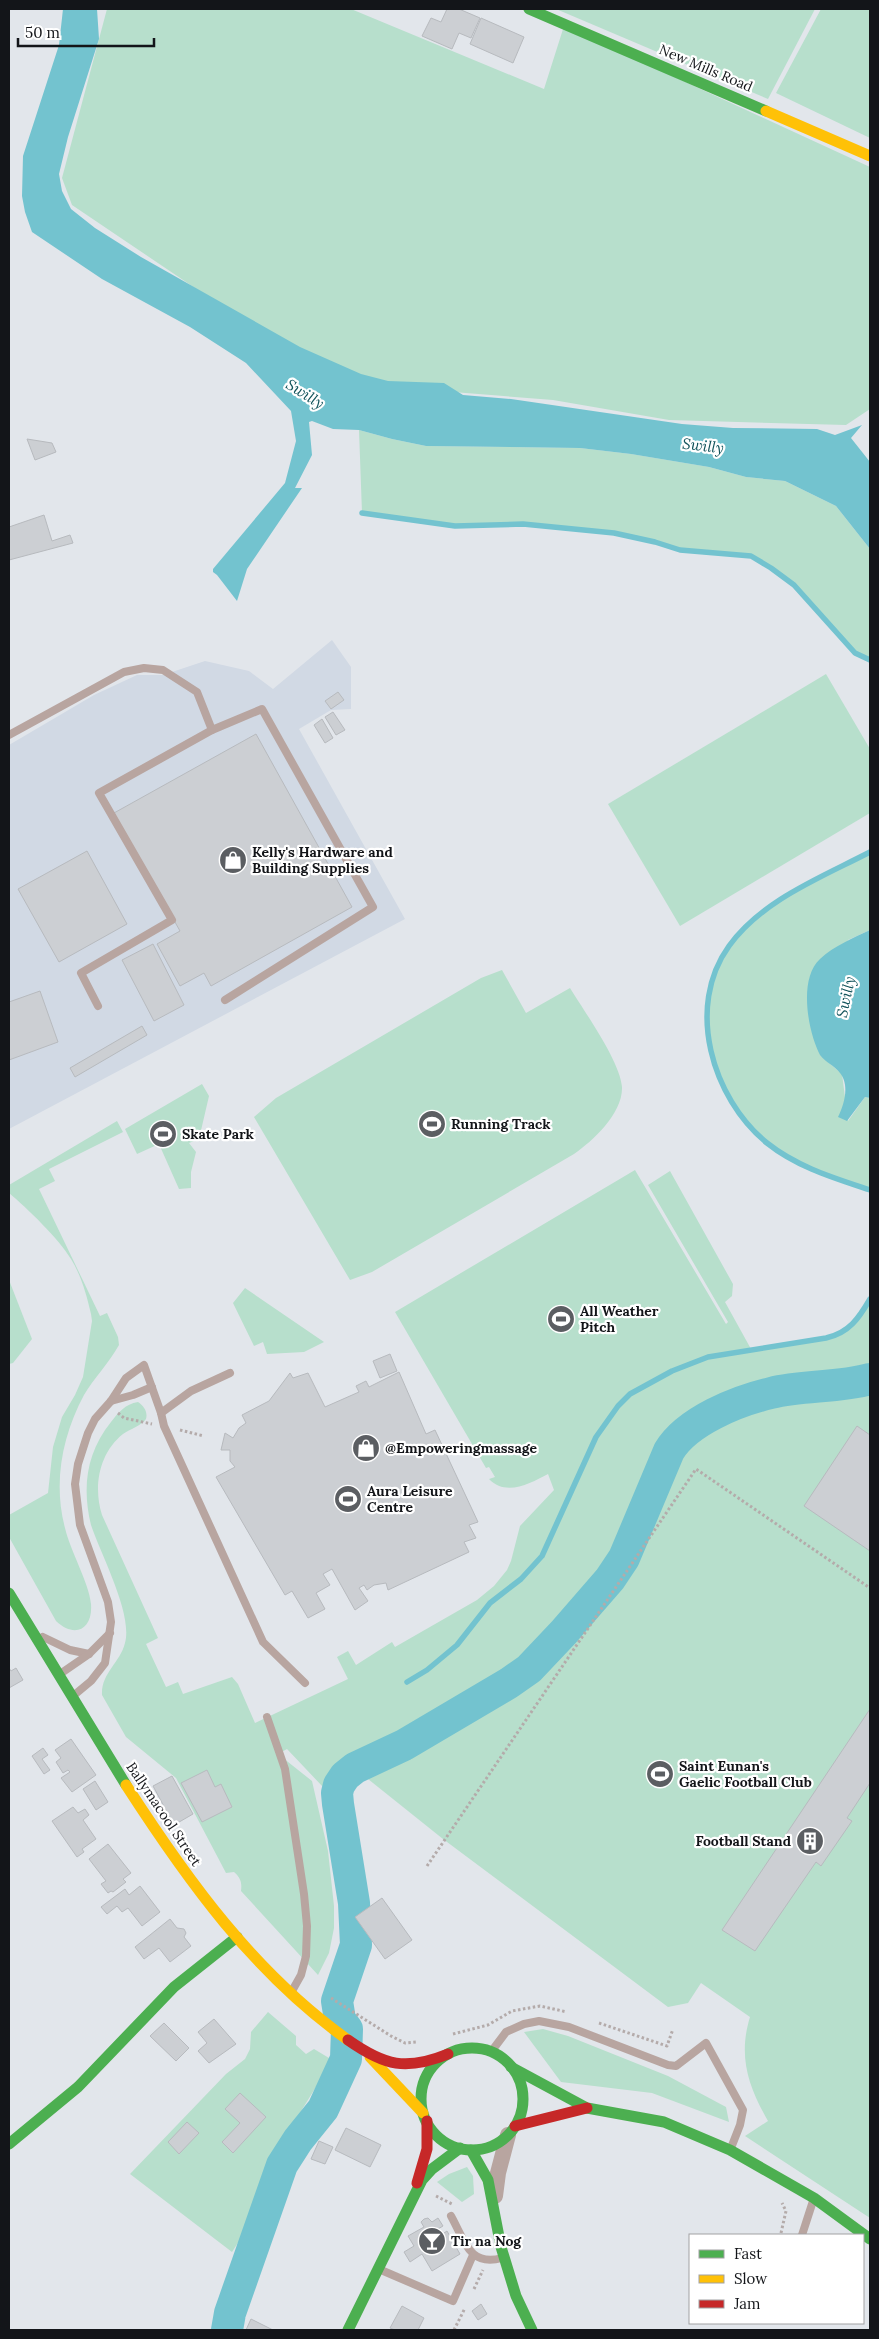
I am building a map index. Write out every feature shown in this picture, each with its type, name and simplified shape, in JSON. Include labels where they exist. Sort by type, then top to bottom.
[{"type":"main road","name":"New Mills Road","points":[[529,9],[870,156]]},
{"type":"main road","name":"Ballymacool Street","points":[[9,1593],[134,1800],[166,1846],[237,1937],[268,1972],[351,2041]]},
{"type":"main road","points":[[9,2144],[78,2086],[174,1987],[237,1937]]},
{"type":"main road","points":[[351,2041],[380,2058],[404,2065],[426,2064],[448,2054],[471,2048],[491,2052],[511,2066],[588,2108],[664,2122],[730,2150],[814,2198],[863,2234]]},
{"type":"main road","points":[[351,2041],[378,2064],[425,2117],[438,2137],[465,2149],[488,2180],[497,2232],[504,2257],[516,2296],[532,2330]]},
{"type":"main road","points":[[348,2330],[415,2192],[427,2149],[422,2099],[425,2082],[434,2066],[448,2054]]},
{"type":"main road","points":[[511,2066],[520,2081],[522,2093],[522,2110],[512,2130]]},
{"type":"main road","points":[[415,2192],[432,2169],[465,2149],[489,2147],[512,2130],[588,2108]]},
{"type":"street","points":[[497,2232],[496,2190],[512,2130]]},
{"type":"lane","points":[[9,735],[124,672],[144,668],[163,670],[197,692],[212,730]]},
{"type":"lane","points":[[98,1006],[81,973],[172,920],[99,793],[212,730],[262,709],[373,907],[225,1000]]},
{"type":"lane","points":[[72,1698],[91,1681],[105,1663],[111,1612],[80,1525],[75,1484],[78,1464],[88,1433],[95,1419],[110,1402],[118,1386],[144,1365],[164,1426],[263,1642],[305,1683]]},
{"type":"lane","points":[[161,1413],[191,1391],[230,1373]]},
{"type":"lane","points":[[110,1402],[133,1396],[152,1388]]},
{"type":"lane","points":[[32,1632],[70,1650],[89,1654]]},
{"type":"lane","points":[[58,1676],[89,1654],[110,1633]]},
{"type":"lane","points":[[267,1717],[285,1769],[305,1902],[306,1956],[301,1975],[291,1993]]},
{"type":"lane","points":[[491,2052],[506,2032],[524,2024],[539,2021],[569,2027],[668,2065],[676,2066],[706,2043],[743,2110],[740,2125],[730,2150]]},
{"type":"lane","points":[[802,2234],[814,2198]]},
{"type":"lane","points":[[451,2216],[473,2256],[485,2261],[504,2257]]},
{"type":"lane","points":[[378,2268],[453,2301],[473,2256]]},
{"type":"path","points":[[110,1402],[124,1418],[204,1436]]},
{"type":"path","points":[[427,1866],[696,1469],[870,1588]]},
{"type":"path","points":[[430,2196],[437,2196],[457,2206]]},
{"type":"path","points":[[780,2200],[786,2211],[781,2233]]},
{"type":"shaded area","points":[[332,640],[351,667],[351,709],[331,710],[299,729],[405,919],[9,1129],[9,745],[94,695],[137,675],[163,675],[205,661],[249,671],[273,689]]},
{"type":"green space","points":[[107,9],[351,9],[544,89],[564,26],[870,167],[870,409],[846,425],[669,420],[553,400],[415,389],[345,374],[272,340],[72,205],[62,178]]},
{"type":"green space","points":[[556,9],[815,9],[768,99]]},
{"type":"green space","points":[[821,9],[870,9],[870,138],[776,93]]},
{"type":"green space","points":[[359,430],[426,446],[580,448],[631,454],[709,467],[746,477],[785,481],[836,506],[870,549],[870,660],[855,653],[794,585],[751,556],[680,550],[655,542],[614,533],[523,524],[455,526],[362,513]]},
{"type":"green space","points":[[826,674],[870,749],[870,813],[680,926],[608,804]]},
{"type":"green space","points":[[870,852],[870,930],[848,940],[821,1056],[842,1074],[848,1121],[865,1097],[870,1098],[870,1190],[816,1171],[791,1159],[767,1143],[748,1124],[732,1102],[719,1077],[711,1050],[707,1023],[709,996],[716,970],[729,946],[743,930],[758,915],[794,891]]},
{"type":"green space","name":"Running Track","points":[[502,970],[526,1013],[570,988],[608,1050],[620,1076],[622,1087],[618,1107],[598,1134],[574,1154],[372,1272],[350,1280],[254,1117],[276,1098],[481,978]]},
{"type":"green space","name":"Skate Park","points":[[202,1084],[209,1096],[199,1139],[189,1143],[196,1152],[191,1172],[191,1188],[179,1189],[159,1144],[137,1154],[125,1129]]},
{"type":"green space","points":[[117,1121],[123,1132],[49,1169],[55,1181],[39,1189],[100,1316],[107,1313],[118,1337],[119,1345],[84,1395],[76,1411],[65,1443],[62,1460],[60,1477],[61,1511],[67,1537],[87,1586],[91,1604],[89,1620],[81,1629],[76,1630],[63,1626],[56,1621],[9,1537],[9,1515],[48,1493],[53,1447],[62,1417],[83,1377],[92,1321],[91,1314],[78,1272],[66,1251],[51,1233],[9,1193],[9,1185]]},
{"type":"green space","points":[[635,1170],[726,1324],[728,1322],[648,1185],[670,1171],[733,1284],[732,1296],[725,1302],[751,1349],[800,1344],[837,1336],[852,1325],[870,1299],[870,2218],[745,2136],[768,2121],[750,2083],[747,2070],[745,2045],[750,2017],[701,1983],[688,2003],[668,2007],[443,1839],[363,1775],[408,1756],[482,1714],[521,1685],[528,1670],[437,1727],[355,1768],[345,1776],[339,1785],[323,1787],[287,1749],[278,1754],[312,1781],[328,1851],[334,1906],[334,1928],[329,1953],[318,1975],[241,1891],[238,1876],[234,1872],[226,1873],[176,1778],[126,1737],[102,1695],[104,1680],[123,1650],[126,1631],[115,1584],[91,1525],[87,1498],[88,1471],[91,1458],[103,1434],[119,1412],[133,1403],[138,1402],[144,1407],[146,1419],[123,1434],[108,1451],[103,1461],[98,1482],[99,1504],[102,1515],[158,1638],[146,1644],[166,1687],[178,1682],[183,1694],[232,1677],[238,1684],[255,1723],[348,1679],[337,1657],[348,1651],[356,1665],[392,1642],[395,1647],[477,1600],[494,1586],[507,1570],[511,1561],[520,1526],[554,1490],[548,1474],[534,1481],[511,1488],[503,1487],[489,1479],[495,1477],[489,1467],[486,1468],[395,1312]]},
{"type":"green space","points":[[9,1280],[32,1339],[13,1363],[9,1364]]},
{"type":"green space","points":[[245,1288],[324,1342],[304,1352],[267,1354],[263,1342],[254,1346],[233,1303]]},
{"type":"green space","points":[[268,2012],[296,2036],[296,2045],[306,2054],[314,2049],[329,2058],[330,2064],[271,2160],[254,2218],[232,2252],[130,2174],[226,2074],[245,2059],[250,2049],[251,2032]]},
{"type":"green space","points":[[543,2029],[568,2036],[668,2076],[726,2107],[729,2122],[652,2093],[561,2082],[524,2032]]},
{"type":"green space","points":[[467,2167],[473,2176],[474,2194],[462,2202],[437,2182],[449,2174]]},
{"type":"water","name":"Swilly","points":[[63,9],[97,9],[99,39],[68,137],[59,174],[62,191],[71,209],[95,228],[141,257],[300,347],[361,374],[388,381],[444,383],[463,395],[511,399],[682,424],[733,428],[817,429],[835,435],[862,425],[851,438],[870,462],[870,549],[836,506],[785,481],[746,477],[709,467],[580,448],[426,446],[359,430],[333,429],[312,421],[309,422],[312,455],[295,488],[302,488],[247,569],[237,601],[213,572],[213,569],[285,483],[296,441],[291,411],[246,363],[190,327],[102,279],[32,232],[22,196],[23,156],[59,45]]},
{"type":"water","name":"Swilly","points":[[870,930],[870,1098],[865,1097],[847,1121],[838,1117],[844,1101],[845,1083],[838,1071],[820,1055],[809,1020],[807,992],[813,968],[825,954]]},
{"type":"building","points":[[447,9],[459,9],[480,18],[471,38],[459,33],[452,49],[422,36],[431,18],[441,22]]},
{"type":"building","points":[[481,18],[524,37],[513,63],[470,44]]},
{"type":"building","points":[[27,439],[52,443],[56,452],[35,460]]},
{"type":"building","points":[[44,515],[52,541],[70,535],[73,543],[9,560],[9,527]]},
{"type":"building","points":[[338,692],[344,700],[331,709],[325,701]]},
{"type":"building","points":[[333,712],[345,730],[336,735],[325,717]]},
{"type":"building","points":[[322,719],[333,738],[325,743],[314,725]]},
{"type":"building","name":"Kelly's Hardware and Building Supplies","points":[[256,734],[352,907],[211,986],[204,973],[180,986],[157,944],[180,931],[114,813]]},
{"type":"building","points":[[87,851],[127,924],[59,962],[18,889]]},
{"type":"building","points":[[153,944],[184,1005],[154,1021],[122,960]]},
{"type":"building","points":[[40,991],[58,1042],[9,1060],[9,1002]]},
{"type":"building","points":[[142,1026],[147,1035],[75,1077],[70,1068]]},
{"type":"building","points":[[390,1354],[397,1371],[380,1378],[373,1361]]},
{"type":"building","name":"Aura Leisure Centre","points":[[399,1372],[426,1434],[435,1430],[478,1522],[469,1525],[476,1538],[464,1542],[469,1552],[388,1590],[386,1583],[374,1585],[367,1590],[364,1585],[359,1588],[368,1601],[355,1610],[332,1569],[323,1574],[330,1585],[316,1593],[325,1609],[308,1618],[292,1591],[285,1595],[216,1477],[235,1467],[230,1461],[230,1450],[221,1450],[225,1433],[233,1438],[239,1428],[246,1423],[242,1415],[269,1401],[290,1373],[293,1378],[308,1373],[325,1407],[359,1392],[356,1386],[366,1381],[369,1387]]},
{"type":"building","points":[[857,1426],[870,1435],[870,1551],[804,1506]]},
{"type":"building","points":[[9,1668],[11,1671],[16,1668],[23,1680],[9,1688]]},
{"type":"building","name":"Football Stand","points":[[870,1709],[870,1783],[847,1818],[852,1821],[821,1866],[816,1862],[755,1951],[722,1930]]},
{"type":"building","points":[[71,1739],[96,1775],[72,1792],[61,1778],[70,1772],[68,1770],[63,1773],[56,1762],[61,1758],[55,1750]]},
{"type":"building","points":[[43,1748],[48,1755],[42,1759],[50,1770],[44,1774],[32,1756]]},
{"type":"building","points":[[207,1770],[215,1787],[221,1784],[232,1807],[202,1822],[181,1783]]},
{"type":"building","points":[[172,1776],[193,1814],[174,1825],[153,1786]]},
{"type":"building","points":[[95,1781],[108,1802],[96,1810],[83,1789]]},
{"type":"building","points":[[73,1807],[78,1813],[85,1809],[89,1815],[83,1820],[96,1839],[82,1849],[84,1852],[77,1857],[52,1821]]},
{"type":"building","points":[[108,1844],[131,1873],[123,1879],[126,1882],[113,1892],[108,1893],[101,1884],[106,1881],[89,1859]]},
{"type":"building","points":[[140,1886],[160,1912],[142,1926],[128,1908],[122,1912],[117,1906],[107,1914],[101,1907],[125,1889],[129,1895]]},
{"type":"building","points":[[382,1898],[412,1940],[385,1959],[355,1917]]},
{"type":"building","points":[[170,1919],[177,1928],[184,1929],[186,1933],[184,1937],[191,1946],[170,1962],[159,1948],[144,1959],[135,1947]]},
{"type":"building","points":[[214,2019],[236,2044],[209,2063],[198,2051],[207,2043],[198,2032]]},
{"type":"building","points":[[164,2023],[189,2048],[176,2061],[150,2036]]},
{"type":"building","points":[[240,2093],[266,2117],[233,2153],[222,2142],[240,2123],[225,2109]]},
{"type":"building","points":[[187,2122],[199,2133],[179,2154],[168,2142]]},
{"type":"building","points":[[346,2128],[381,2145],[370,2167],[335,2150]]},
{"type":"building","points":[[319,2141],[333,2147],[325,2164],[311,2159]]},
{"type":"building","name":"Tir na Nog","points":[[428,2218],[432,2222],[438,2218],[443,2226],[438,2229],[441,2235],[447,2231],[460,2254],[432,2271],[422,2254],[410,2262],[404,2252],[414,2246],[408,2236],[424,2227],[421,2222]]},
{"type":"building","points":[[481,2304],[487,2314],[478,2320],[472,2311]]},
{"type":"building","points":[[402,2306],[424,2318],[418,2330],[395,2330],[390,2328]]},
{"type":"building","points":[[251,2319],[273,2330],[246,2330]]},
{"type":"waterway","points":[[362,513],[455,526],[523,524],[614,533],[655,542],[680,550],[751,556],[794,585],[855,653],[870,660]]},
{"type":"waterway","points":[[870,852],[794,891],[758,915],[743,930],[729,946],[716,970],[709,996],[707,1023],[711,1050],[719,1077],[732,1102],[748,1124],[767,1143],[791,1159],[816,1171],[870,1190]]},
{"type":"waterway","points":[[407,1682],[427,1670],[457,1645],[490,1603],[521,1579],[542,1556],[596,1437],[618,1406],[630,1394],[672,1371],[708,1357],[834,1336],[852,1324],[870,1299]]},
{"type":"waterway","points":[[227,2330],[230,2313],[282,2165],[298,2140],[323,2109],[346,2059],[347,2029],[340,2020],[337,2001],[356,1945],[354,1903],[337,1793],[339,1785],[345,1776],[355,1768],[404,1745],[509,1683],[529,1669],[610,1579],[624,1558],[669,1451],[688,1430],[714,1414],[743,1401],[783,1390],[846,1384],[870,1379]]},
{"type":"traffic: fast","points":[[529,9],[766,111]]},
{"type":"traffic: fast","points":[[9,1593],[126,1785]]},
{"type":"traffic: fast","points":[[9,2144],[78,2087],[174,1987],[237,1937]]},
{"type":"traffic: fast","points":[[472,2048],[491,2052],[508,2063],[519,2080],[523,2099],[519,2118],[508,2135],[491,2146],[472,2150],[453,2146],[436,2135],[425,2118],[421,2099],[425,2080],[436,2063],[453,2052],[472,2048]]},
{"type":"traffic: fast","points":[[511,2067],[587,2108],[664,2122],[730,2150],[814,2198],[863,2234]]},
{"type":"traffic: fast","points":[[348,2330],[422,2180],[432,2169],[460,2148]]},
{"type":"traffic: fast","points":[[471,2150],[488,2180],[501,2247],[516,2296],[532,2330]]},
{"type":"traffic: fast","points":[[864,2235],[870,2239]]},
{"type":"traffic: slow","points":[[766,111],[870,156]]},
{"type":"traffic: slow","points":[[126,1785],[174,1856],[225,1923],[282,1985],[314,2014],[348,2040]]},
{"type":"traffic: slow","points":[[370,2057],[423,2113]]},
{"type":"traffic: jam","points":[[348,2040],[373,2056],[396,2063],[420,2063],[448,2054]]},
{"type":"traffic: jam","points":[[515,2126],[587,2108]]},
{"type":"traffic: jam","points":[[417,2183],[427,2149],[427,2121]]},
{"type":"place","name":"Kelly's Hardware and Building Supplies","points":[[233,860]]},
{"type":"place","name":"Running Track","points":[[432,1124]]},
{"type":"place","name":"Skate Park","points":[[163,1134]]},
{"type":"place","name":"All Weather Pitch","points":[[561,1319]]},
{"type":"place","name":"@Empoweringmassage","points":[[366,1448]]},
{"type":"place","name":"Aura Leisure Centre","points":[[348,1499]]},
{"type":"place","name":"Saint Eunan's Gaelic Football Club","points":[[660,1774]]},
{"type":"place","name":"Football Stand","points":[[810,1841]]},
{"type":"place","name":"Tir na Nog","points":[[432,2241]]}]
